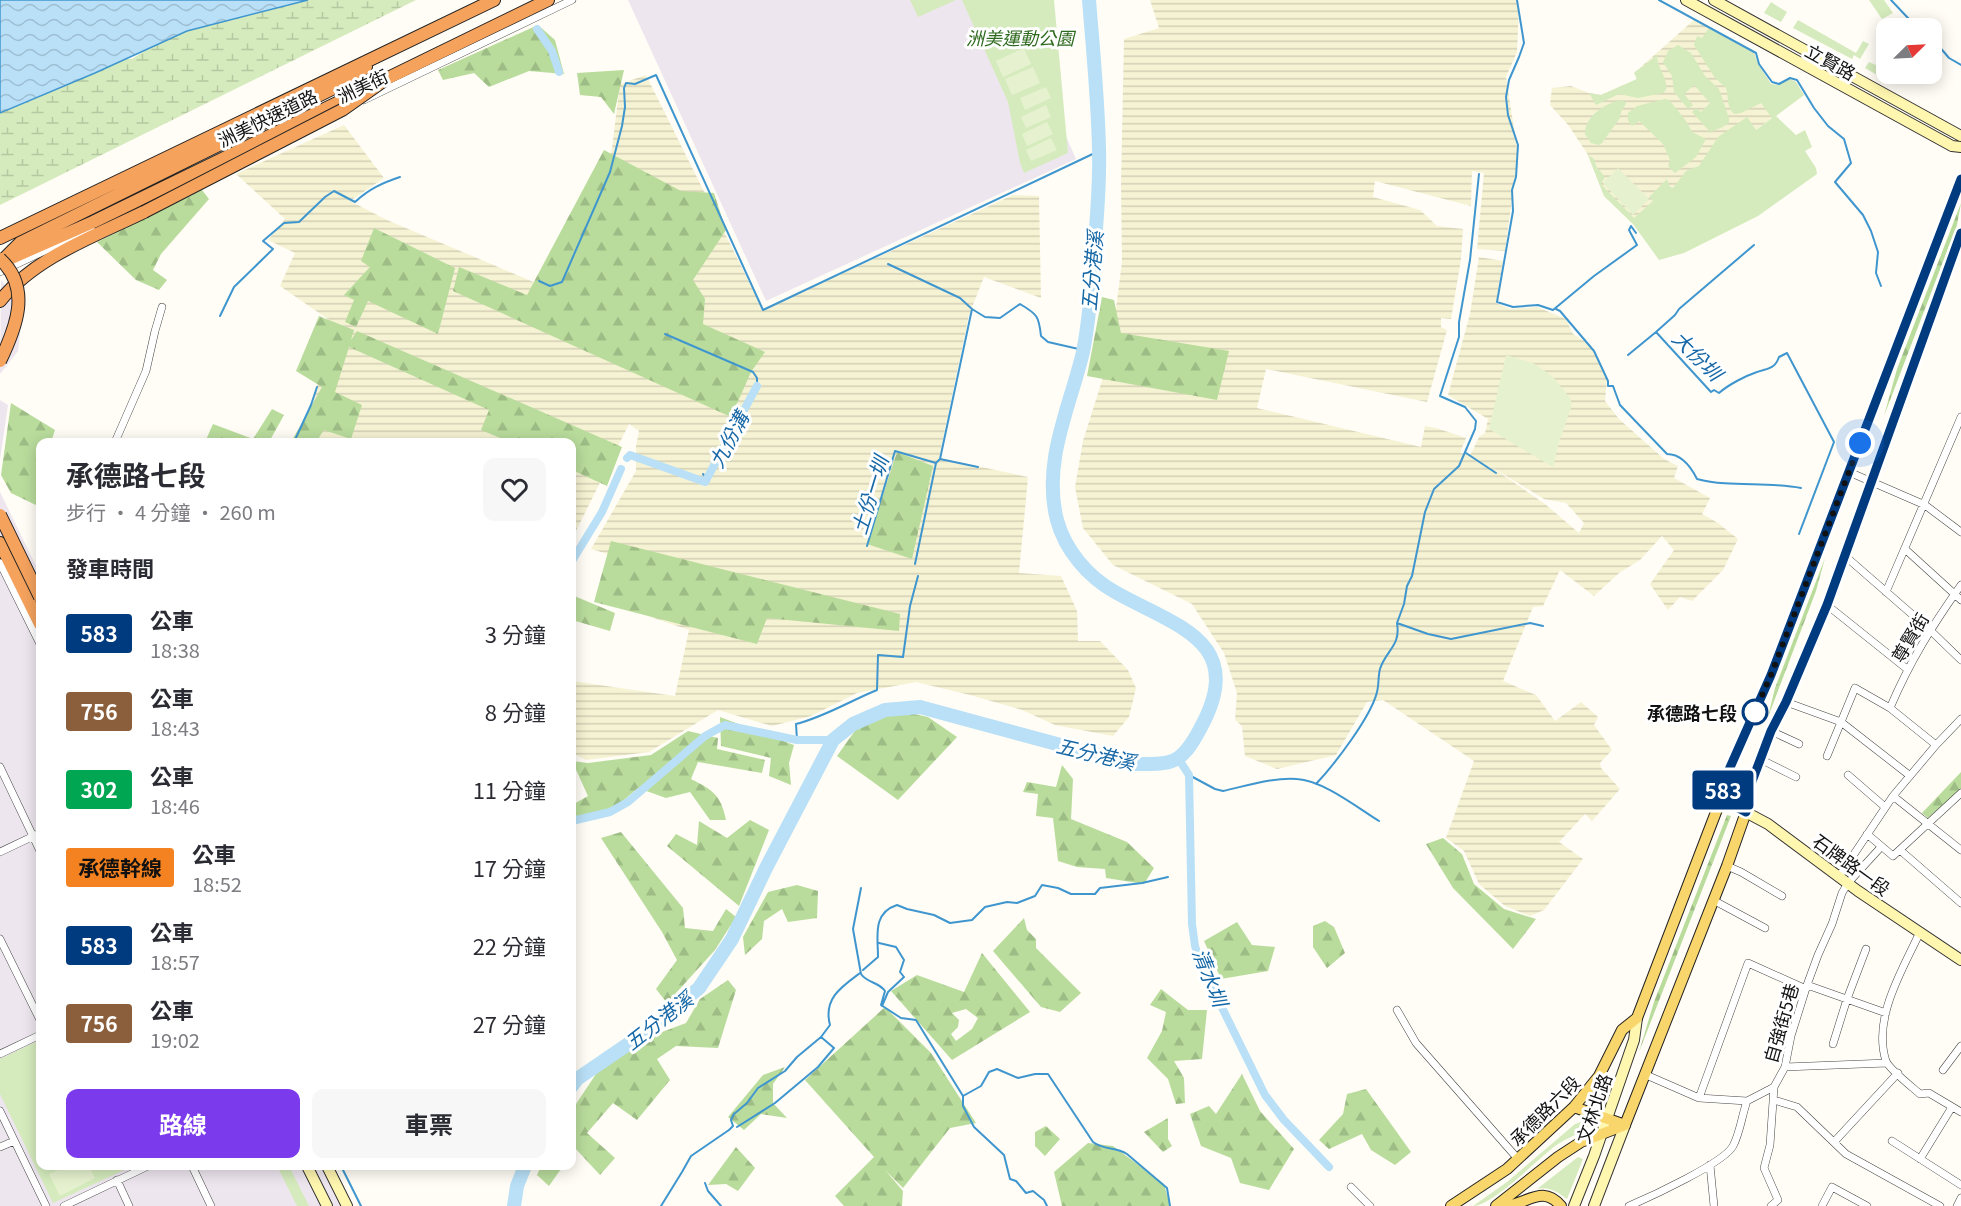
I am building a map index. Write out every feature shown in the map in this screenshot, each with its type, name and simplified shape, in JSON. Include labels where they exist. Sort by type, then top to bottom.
[{"type":"highway","name":"洲美快速道路","points":[[0,238],[494,0]]},
{"type":"highway","points":[[487,30],[530,0]]},
{"type":"highway","name":"洲美快速道路","points":[[0,262],[93,222],[548,0]]},
{"type":"highway","points":[[0,361],[16,325],[19,294],[14,277],[0,262],[20,243],[346,82],[381,55]]},
{"type":"highway","points":[[0,301],[36,268],[56,255],[342,110],[386,79]]},
{"type":"highway","points":[[0,515],[36,589]]},
{"type":"highway","points":[[0,543],[36,616]]},
{"type":"main road","points":[[1637,1018],[1721,799],[1724,781],[1771,675],[1961,179]]},
{"type":"main road","points":[[1625,1125],[1727,867],[1746,812],[1748,792],[1771,731],[1786,702],[1827,605],[1961,233]]},
{"type":"main road","name":"承德路六段","points":[[1451,1206],[1507,1169],[1574,1107],[1599,1076],[1622,1030],[1637,1018]]},
{"type":"main road","points":[[1574,1107],[1625,1125]]},
{"type":"main road","points":[[1496,1206],[1558,1157],[1581,1142],[1625,1125]]},
{"type":"main road","points":[[1505,1206],[1545,1195],[1553,1197],[1561,1206]]},
{"type":"street","name":"洲美街","points":[[0,272],[204,173],[434,68],[572,0]]},
{"type":"street","name":"立賢路","points":[[1686,0],[1952,146],[1961,147]]},
{"type":"street","name":"立賢路","points":[[1714,0],[1961,136]]},
{"type":"street","points":[[117,438],[146,371],[162,307]]},
{"type":"street","points":[[1886,592],[1961,417]]},
{"type":"street","points":[[1849,472],[1925,504],[1961,532]]},
{"type":"street","points":[[0,526],[21,563],[36,578]]},
{"type":"street","points":[[1905,549],[1961,600]]},
{"type":"street","points":[[1845,556],[1961,660]]},
{"type":"street","points":[[0,563],[36,636]]},
{"type":"street","name":"尊賢街","points":[[1890,708],[1907,669],[1961,585]]},
{"type":"street","points":[[1827,605],[1907,669]]},
{"type":"street","points":[[1827,756],[1855,688],[1890,708],[1936,744]]},
{"type":"street","points":[[1786,702],[1841,722],[1910,775]]},
{"type":"street","points":[[1844,879],[1867,834],[1893,796],[1936,744],[1961,719]]},
{"type":"street","points":[[1771,731],[1798,744]]},
{"type":"street","points":[[1761,759],[1796,777]]},
{"type":"street","points":[[0,767],[36,832]]},
{"type":"street","points":[[1848,775],[1885,807]]},
{"type":"street","points":[[1867,834],[1893,856],[1961,793]]},
{"type":"street","points":[[1893,796],[1961,850]]},
{"type":"street","name":"石牌路一段","points":[[1721,799],[1768,824],[1961,960]]},
{"type":"street","points":[[0,852],[36,834]]},
{"type":"street","points":[[1844,879],[1881,847]]},
{"type":"street","points":[[1900,850],[1961,903]]},
{"type":"street","points":[[1727,867],[1742,872],[1782,896]]},
{"type":"street","name":"自強街5巷","points":[[1747,1101],[1774,1087],[1785,1067],[1791,1036],[1806,987],[1832,924],[1844,879]]},
{"type":"street","points":[[1713,900],[1765,928]]},
{"type":"street","points":[[1920,932],[1886,1013],[1883,1038],[1887,1063],[1920,1094],[1929,1093],[1961,1112]]},
{"type":"street","points":[[0,939],[36,1012]]},
{"type":"street","points":[[1833,1044],[1846,999],[1866,949]]},
{"type":"street","points":[[1699,1098],[1748,963],[1806,987],[1886,1013]]},
{"type":"street","points":[[1397,1010],[1416,1043],[1518,1159]]},
{"type":"street","name":"文林北路","points":[[1574,1206],[1634,1040],[1637,1018]]},
{"type":"street","points":[[0,1054],[36,1037]]},
{"type":"street","points":[[1943,1070],[1961,1046]]},
{"type":"street","points":[[1785,1067],[1887,1063]]},
{"type":"street","points":[[1834,1142],[1898,1073]]},
{"type":"street","points":[[1629,1206],[1641,1204],[1724,1156],[1733,1146],[1747,1101],[1699,1098],[1644,1074]]},
{"type":"street","points":[[1771,1206],[1778,1200],[1764,1168],[1770,1146],[1774,1087]]},
{"type":"street","points":[[1774,1100],[1797,1107],[1846,1154],[1940,1206]]},
{"type":"street","points":[[1920,1159],[1952,1107]]},
{"type":"street","points":[[0,1111],[46,1206]]},
{"type":"street","name":"文林北路","points":[[1594,1206],[1625,1125]]},
{"type":"street","points":[[0,1147],[14,1141]]},
{"type":"street","points":[[1892,1141],[1961,1185]]},
{"type":"street","points":[[1710,1165],[1714,1206]]},
{"type":"street","points":[[64,1206],[139,1170]]},
{"type":"street","points":[[194,1170],[212,1206]]},
{"type":"street","points":[[309,1170],[327,1206]]},
{"type":"street","points":[[329,1170],[347,1206]]},
{"type":"street","points":[[117,1180],[129,1206]]},
{"type":"street","points":[[1352,1187],[1370,1206]]},
{"type":"street","points":[[1822,1206],[1832,1187],[1868,1206]]},
{"type":"street","points":[[1957,1206],[1961,1198]]},
{"type":"shaded area","points":[[628,0],[1051,0],[1065,134],[1076,159],[766,301]]},
{"type":"shaded area","points":[[1150,0],[1517,0],[1519,7],[1517,52],[1506,77],[1518,154],[1505,251],[1477,249],[1484,173],[1472,171],[1471,206],[1375,181],[1373,197],[1420,210],[1437,226],[1463,229],[1461,259],[1451,319],[1441,318],[1441,327],[1447,330],[1427,402],[1266,369],[1257,408],[1421,447],[1425,426],[1436,428],[1466,438],[1460,453],[1471,454],[1479,437],[1485,433],[1488,419],[1448,395],[1470,314],[1479,257],[1503,261],[1496,303],[1510,309],[1537,307],[1566,319],[1573,334],[1589,344],[1599,360],[1607,378],[1605,401],[1619,419],[1664,459],[1678,466],[1674,478],[1710,498],[1702,514],[1738,539],[1723,570],[1692,601],[1680,597],[1668,610],[1650,584],[1674,550],[1662,536],[1640,560],[1619,573],[1594,596],[1560,570],[1543,606],[1533,607],[1503,681],[1536,695],[1555,721],[1581,702],[1598,717],[1594,725],[1612,750],[1600,763],[1601,768],[1620,789],[1592,821],[1585,814],[1559,842],[1583,859],[1544,910],[1530,916],[1505,906],[1479,884],[1464,851],[1446,838],[1474,761],[1383,700],[1367,702],[1336,755],[1277,769],[1245,756],[1242,726],[1235,720],[1237,693],[1224,653],[1192,604],[1113,565],[1083,528],[1075,487],[1083,441],[1110,355],[1122,262],[1124,39],[1159,28]],"holes":[[[1490,466],[1544,499],[1566,503],[1584,523],[1579,533],[1545,504]]]},
{"type":"shaded area","points":[[1694,20],[1754,53],[1771,84],[1778,85],[1790,79],[1796,82],[1804,95],[1633,224],[1604,196],[1588,155],[1569,126],[1550,105],[1552,88],[1571,86],[1601,95],[1637,79],[1634,73]]},
{"type":"shaded area","points":[[646,75],[763,310],[1013,195],[1039,196],[1041,298],[984,277],[969,315],[939,458],[1028,477],[1019,573],[1061,576],[1077,611],[1078,641],[1100,641],[1128,670],[1136,688],[1129,717],[1113,736],[1055,725],[1022,710],[916,682],[857,693],[811,716],[772,726],[718,710],[649,752],[586,760],[576,755],[576,682],[675,696],[689,630],[642,614],[648,566],[591,549],[636,471],[636,446],[639,431],[629,424],[576,531],[576,438],[309,438],[315,393],[335,324],[280,286],[295,253],[268,240],[285,219],[236,174],[344,125],[384,178],[350,201],[387,220],[543,286],[603,178],[612,148],[620,84]]},
{"type":"shaded area","points":[[1,280],[23,307],[18,351],[0,374]]},
{"type":"shaded area","points":[[0,400],[8,405],[0,460]]},
{"type":"shaded area","points":[[0,492],[36,566],[36,1170],[330,1170],[348,1206],[0,1206]]},
{"type":"green space","points":[[274,0],[416,0],[0,205],[0,103],[117,59],[132,59],[172,33]]},
{"type":"green space","name":"洲美運動公園","points":[[910,0],[956,0],[918,17]]},
{"type":"green space","name":"洲美運動公園","points":[[962,0],[1054,0],[1068,153],[1024,173],[1008,102]]},
{"type":"green space","points":[[1869,0],[1884,0],[1893,13],[1881,18]]},
{"type":"green space","points":[[1771,2],[1787,12],[1781,22],[1764,13]]},
{"type":"green space","points":[[1798,20],[1856,53],[1863,41],[1869,44],[1860,59],[1854,55],[1852,59],[1793,28]]},
{"type":"green space","points":[[538,25],[555,40],[564,74],[529,71],[489,87],[474,73],[443,80],[438,70]]},
{"type":"green space","points":[[1709,28],[1754,53],[1771,84],[1778,85],[1790,79],[1796,82],[1804,95],[1776,116],[1796,135],[1805,130],[1812,147],[1805,151],[1816,168],[1817,174],[1758,216],[1684,253],[1659,260],[1633,224],[1604,196],[1588,155],[1594,159],[1596,166],[1605,177],[1601,184],[1634,218],[1653,201],[1649,197],[1667,179],[1670,187],[1673,188],[1686,171],[1699,166],[1718,137],[1747,117],[1756,130],[1772,118],[1761,103],[1741,113],[1734,114],[1731,111],[1726,88],[1715,78],[1694,45],[1697,36],[1702,38]]},
{"type":"green space","points":[[1678,45],[1691,53],[1705,76],[1719,89],[1729,122],[1711,133],[1692,112],[1696,108],[1701,112],[1710,103],[1694,85],[1684,94],[1693,105],[1688,109],[1674,92],[1672,76],[1663,62],[1668,51]]},
{"type":"green space","points":[[1024,48],[1031,64],[1003,77],[996,61]]},
{"type":"green space","points":[[1657,55],[1666,85],[1663,93],[1638,98],[1619,94],[1596,105],[1589,93],[1601,95],[1637,79],[1634,73]]},
{"type":"green space","points":[[1869,62],[1876,65],[1876,74],[1865,68]]},
{"type":"green space","points":[[1033,67],[1040,83],[1012,95],[1005,79]]},
{"type":"green space","points":[[624,70],[614,114],[601,97],[580,95],[577,73]]},
{"type":"green space","points":[[1046,87],[1051,98],[1025,110],[1020,98]]},
{"type":"green space","points":[[1622,100],[1626,103],[1620,118],[1602,143],[1599,145],[1591,143],[1585,134],[1592,116],[1603,107]]},
{"type":"green space","points":[[1669,100],[1679,112],[1692,132],[1706,139],[1696,157],[1675,173],[1668,166],[1670,160],[1663,144],[1639,121],[1632,126],[1628,119],[1628,113],[1637,106]]},
{"type":"green space","points":[[1046,105],[1051,117],[1026,128],[1021,117]]},
{"type":"green space","points":[[1047,122],[1053,134],[1027,146],[1022,134]]},
{"type":"green space","points":[[1051,138],[1057,150],[1031,161],[1026,150]]},
{"type":"green space","points":[[604,150],[681,191],[714,193],[726,230],[693,280],[705,299],[703,324],[765,352],[751,372],[731,417],[453,291],[459,267],[527,295]]},
{"type":"green space","points":[[1618,168],[1649,199],[1633,215],[1603,183]]},
{"type":"green space","points":[[202,190],[209,199],[161,254],[153,270],[167,280],[159,290],[136,280],[97,242]]},
{"type":"green space","points":[[1961,203],[1957,225],[1884,416],[1897,369]]},
{"type":"green space","points":[[374,228],[455,268],[438,334],[368,301],[356,327],[345,322],[354,300],[344,295],[370,267],[361,261]]},
{"type":"green space","points":[[1102,297],[1114,300],[1121,333],[1229,351],[1217,400],[1087,376]]},
{"type":"green space","points":[[319,316],[354,330],[351,340],[357,331],[622,447],[607,486],[576,472],[576,438],[500,438],[481,430],[489,410],[349,347],[335,392],[362,405],[351,438],[324,430],[319,438],[293,438],[322,387],[296,371]]},
{"type":"green space","points":[[1506,355],[1533,363],[1552,376],[1571,399],[1571,408],[1553,467],[1489,429]]},
{"type":"green space","points":[[11,403],[55,430],[52,438],[36,438],[36,505],[11,493],[1,475]]},
{"type":"green space","points":[[272,409],[284,415],[271,438],[254,438]]},
{"type":"green space","points":[[213,424],[250,438],[207,438]]},
{"type":"green space","points":[[897,452],[933,466],[912,559],[867,544]]},
{"type":"green space","points":[[611,541],[900,614],[899,631],[767,618],[757,644],[594,602]]},
{"type":"green space","points":[[1825,558],[1816,591],[1768,717],[1775,688]]},
{"type":"green space","points":[[576,597],[615,613],[610,631],[576,621]]},
{"type":"green space","points":[[901,711],[928,717],[957,737],[898,800],[837,756],[859,725]]},
{"type":"green space","points":[[720,717],[794,745],[789,763],[791,785],[769,776],[771,758],[721,746]]},
{"type":"green space","points":[[688,731],[718,738],[717,749],[765,760],[762,773],[698,762],[691,779],[715,794],[722,805],[726,820],[710,820],[690,792],[666,798],[638,788],[617,806],[576,819],[576,803],[588,796],[576,770],[576,762],[588,763],[651,755]]},
{"type":"green space","points":[[1062,765],[1073,779],[1071,819],[1127,842],[1154,868],[1144,884],[1106,878],[1105,869],[1077,867],[1058,861],[1053,818],[1036,816],[1038,794],[1023,792],[1027,782],[1056,787]]},
{"type":"green space","points":[[1961,772],[1961,789],[1928,818],[1922,813]]},
{"type":"green space","points":[[1727,815],[1731,816],[1639,1052],[1654,1002]]},
{"type":"green space","points":[[750,820],[769,830],[739,906],[667,846],[676,834],[697,845],[699,821],[727,838]]},
{"type":"green space","points":[[621,832],[683,908],[685,928],[713,931],[726,909],[736,917],[715,950],[667,1003],[656,989],[677,960],[662,932],[601,838]]},
{"type":"green space","points":[[1443,838],[1462,854],[1474,884],[1504,909],[1536,919],[1513,949],[1453,888],[1426,844]]},
{"type":"green space","points":[[797,885],[818,891],[817,918],[788,922],[782,909],[764,921],[762,939],[745,955],[743,937],[768,892]]},
{"type":"green space","points":[[1024,918],[1027,930],[1036,939],[1036,948],[1081,993],[1060,1012],[1041,1007],[993,951]]},
{"type":"green space","points":[[1325,921],[1334,927],[1345,953],[1327,968],[1313,947],[1313,926]]},
{"type":"green space","points":[[1237,922],[1252,945],[1275,947],[1268,971],[1221,979],[1204,941]]},
{"type":"green space","points":[[982,953],[1030,1012],[952,1060],[891,991],[917,975],[964,992]],"holes":[[[966,1009],[978,1018],[972,1029],[956,1041],[951,1034],[958,1027],[959,1020],[952,1013]]]},
{"type":"green space","points":[[728,980],[736,990],[718,1048],[676,1046],[657,1059],[670,1080],[637,1120],[613,1103],[587,1133],[615,1158],[600,1175],[576,1149],[576,1104],[596,1074],[641,1040],[686,1023],[700,999]]},
{"type":"green space","points":[[1161,989],[1188,1010],[1207,1010],[1202,1059],[1174,1061],[1184,1078],[1185,1103],[1176,1104],[1168,1079],[1147,1058],[1162,1031],[1166,1012],[1150,1005]]},
{"type":"green space","points":[[885,1007],[931,1053],[976,1123],[950,1128],[903,1188],[885,1170],[903,1191],[902,1206],[844,1206],[835,1196],[874,1157],[805,1080]]},
{"type":"green space","points":[[36,1042],[36,1168],[0,1094],[0,1059]]},
{"type":"green space","points":[[785,1067],[773,1084],[773,1103],[787,1118],[761,1114],[744,1130],[728,1117],[763,1075]]},
{"type":"green space","points":[[1242,1074],[1260,1111],[1294,1149],[1269,1190],[1240,1183],[1231,1158],[1201,1146],[1190,1114],[1209,1106],[1216,1114]]},
{"type":"green space","points":[[1366,1089],[1411,1152],[1395,1165],[1371,1150],[1362,1134],[1329,1149],[1319,1140],[1343,1114],[1347,1094]]},
{"type":"green space","points":[[1168,1118],[1168,1139],[1172,1146],[1163,1152],[1144,1132]]},
{"type":"green space","points":[[1581,1122],[1591,1124],[1555,1146],[1503,1190],[1481,1204],[1473,1206],[1507,1182],[1575,1124]]},
{"type":"green space","points":[[1046,1126],[1060,1139],[1045,1156],[1035,1146],[1035,1132]]},
{"type":"green space","points":[[1088,1143],[1113,1146],[1164,1184],[1170,1206],[1062,1206],[1054,1172]]},
{"type":"green space","points":[[736,1147],[755,1168],[738,1191],[726,1184],[708,1185]]},
{"type":"green space","points":[[1578,1157],[1583,1159],[1567,1199],[1549,1189],[1537,1189]]},
{"type":"green space","points":[[37,1170],[124,1170],[53,1203]]},
{"type":"green space","points":[[58,1170],[91,1170],[95,1178],[60,1196],[49,1174]]},
{"type":"green space","points":[[279,1170],[291,1170],[309,1206],[297,1206]]},
{"type":"green space","points":[[539,1170],[560,1170],[549,1186],[537,1175]]},
{"type":"water","points":[[0,0],[308,0],[187,31],[0,113]]},
{"type":"waterway","name":"五分港溪","points":[[576,1080],[653,1027],[699,988],[732,939],[766,868],[833,740],[853,724],[885,710],[920,707],[1131,764],[1173,761],[1186,750],[1200,729],[1213,699],[1216,675],[1210,656],[1198,640],[1181,627],[1115,592],[1087,571],[1066,542],[1057,520],[1053,498],[1055,456],[1085,340],[1097,214],[1098,130],[1089,0]]},
{"type":"waterway","points":[[1517,0],[1524,43],[1509,80],[1506,97],[1508,115],[1518,145],[1516,177],[1512,190],[1513,211],[1497,302],[1513,307],[1538,305],[1553,310],[1637,245],[1629,230],[1631,226],[1636,233]]},
{"type":"waterway","points":[[1659,0],[1756,53],[1759,64],[1772,82],[1779,84],[1790,78],[1797,80],[1828,126],[1844,139],[1851,163],[1835,182],[1863,215],[1871,231],[1878,252],[1876,273],[1881,286]]},
{"type":"waterway","points":[[1891,0],[1908,18]]},
{"type":"waterway","points":[[537,29],[552,51],[559,72]]},
{"type":"waterway","points":[[1942,50],[1949,58],[1961,65]]},
{"type":"waterway","points":[[539,281],[550,286],[562,282],[610,172],[622,126],[626,83],[635,84],[656,75],[763,310],[1099,151]]},
{"type":"waterway","points":[[1397,623],[1412,576],[1425,512],[1434,489],[1459,466],[1475,429],[1476,421],[1465,407],[1440,396],[1459,337],[1459,322],[1470,260],[1479,174]]},
{"type":"waterway","points":[[220,316],[234,287],[273,249],[263,241],[284,223],[299,222],[334,191],[355,202],[365,193],[400,177]]},
{"type":"waterway","name":"大份圳","points":[[1754,245],[1679,309],[1656,332],[1711,392],[1714,390],[1719,393],[1742,378],[1771,368],[1779,357],[1787,353],[1834,442],[1799,534]]},
{"type":"waterway","points":[[888,264],[960,298],[985,317],[1000,318],[1020,304],[1036,316],[1041,336],[1048,342],[1083,350]]},
{"type":"waterway","points":[[915,564],[972,309]]},
{"type":"waterway","points":[[1556,309],[1594,351],[1608,381],[1608,386],[1613,386],[1620,405],[1667,454],[1677,456],[1685,462],[1697,479],[1710,482],[1801,488]]},
{"type":"waterway","points":[[1628,355],[1656,332]]},
{"type":"waterway","points":[[665,334],[753,372],[757,378],[757,386]]},
{"type":"waterway","name":"九份溝","points":[[627,458],[630,455],[705,482],[757,386]]},
{"type":"waterway","points":[[296,438],[317,387]]},
{"type":"waterway","name":"土份一圳","points":[[867,546],[895,451],[936,463]]},
{"type":"waterway","points":[[1466,453],[1496,473]]},
{"type":"waterway","points":[[940,459],[978,467]]},
{"type":"waterway","points":[[576,554],[602,512],[621,469]]},
{"type":"waterway","name":"九份溝","points":[[703,474],[709,481]]},
{"type":"waterway","name":"九份溝","points":[[797,740],[796,724],[827,713],[877,690],[878,655],[903,657],[910,606],[918,576]]},
{"type":"waterway","points":[[1316,784],[1342,753],[1367,714],[1377,692],[1380,669],[1397,637],[1397,623],[1451,639],[1530,623],[1543,626]]},
{"type":"waterway","points":[[576,820],[610,812],[628,802],[705,736],[725,725],[797,740],[833,740]]},
{"type":"waterway","name":"清水圳","points":[[1178,758],[1189,775],[1192,924],[1195,946],[1202,967],[1265,1095],[1284,1120],[1329,1167]]},
{"type":"waterway","points":[[1189,775],[1223,791],[1279,779],[1307,781],[1339,796],[1379,821]]},
{"type":"waterway","points":[[863,970],[878,957],[877,934],[883,914],[897,905],[934,915],[950,923],[972,920],[985,907],[1007,902],[1017,903],[1035,896],[1042,885],[1058,888],[1071,894],[1095,894],[1100,888],[1168,877]]},
{"type":"waterway","points":[[861,888],[853,929],[861,974],[885,991],[881,1005],[901,1018],[916,1020],[963,1096],[963,1106],[974,1127],[1004,1155],[1010,1179],[1016,1181],[1026,1193],[1033,1191],[1044,1200],[1047,1206]]},
{"type":"waterway","points":[[879,943],[896,947],[904,960],[900,972],[904,977],[888,992],[882,1006]]},
{"type":"waterway","points":[[661,1206],[691,1156],[729,1130],[733,1126],[731,1120],[734,1114],[747,1103],[758,1088],[785,1071],[797,1057],[821,1037],[830,1025],[828,1016],[831,1001],[846,983],[860,973]]},
{"type":"waterway","points":[[737,1127],[775,1103],[818,1067],[834,1048],[821,1037]]},
{"type":"waterway","points":[[963,1096],[981,1086],[989,1072],[997,1069],[1018,1078],[1048,1074],[1093,1142],[1127,1154],[1167,1188],[1170,1206]]},
{"type":"waterway","points":[[343,1170],[361,1206]]},
{"type":"waterway","name":"五分港溪","points":[[514,1206],[517,1186],[523,1170]]},
{"type":"waterway","points":[[705,1183],[708,1191],[721,1206]]},
{"type":"bus line","name":"583","points":[[1961,179],[1771,675],[1724,781],[1721,799],[1746,812],[1748,792],[1771,731],[1786,702],[1827,605],[1961,233]]},
{"type":"place","name":"承德路七段","points":[[1755,712]]},
{"type":"route","points":[[1755,712],[1752,718],[1771,675],[1860,443]]}]
